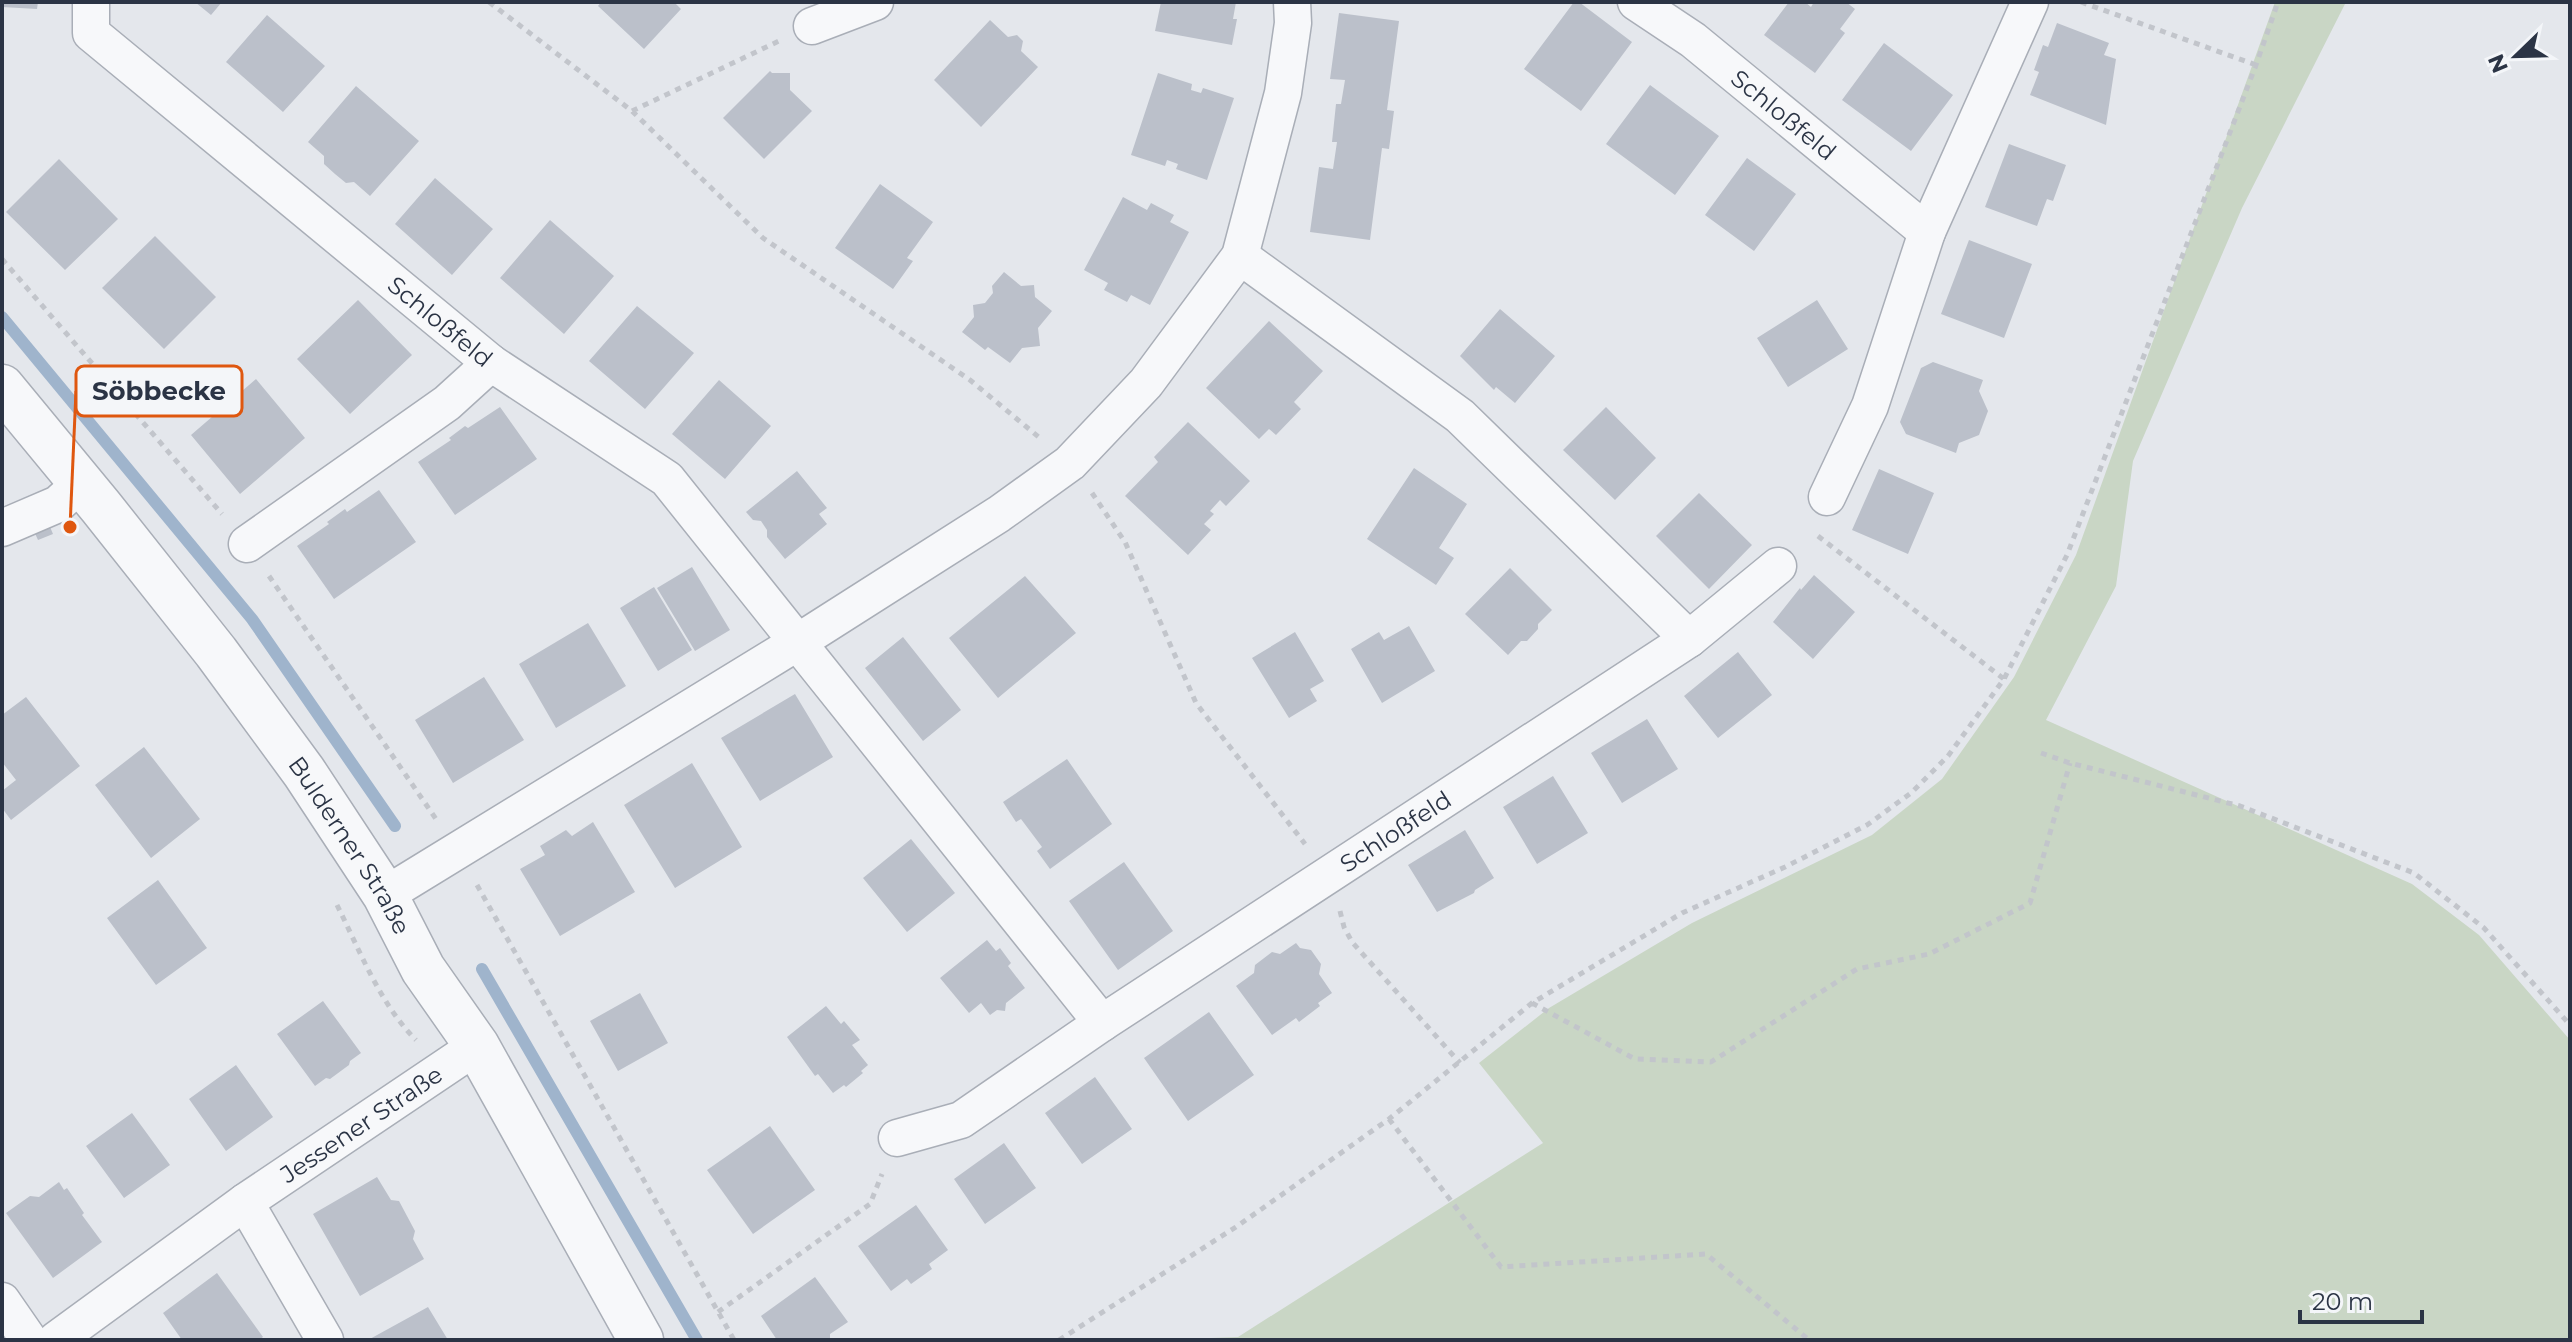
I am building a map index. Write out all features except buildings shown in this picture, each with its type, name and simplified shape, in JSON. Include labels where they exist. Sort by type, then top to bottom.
[{"type":"street","name":"Schloßfeld","points":[[91,2],[91,33],[491,363],[667,479],[1102,1023]]},
{"type":"street","points":[[812,26],[875,2]]},
{"type":"street","points":[[385,895],[798,642],[999,514],[1070,463],[1146,383],[1240,256],[1283,93],[1293,23],[1292,2]]},
{"type":"street","name":"Schloßfeld","points":[[1636,2],[1693,40],[1927,232]]},
{"type":"street","points":[[1827,497],[1870,406],[1927,232],[2030,2]]},
{"type":"street","points":[[1240,256],[1460,416],[1689,639]]},
{"type":"street","points":[[247,544],[447,403],[491,363]]},
{"type":"street","name":"Bulderner Straße","points":[[2,387],[216,652],[304,772],[385,895],[423,969],[460,1057],[641,1340]]},
{"type":"street","points":[[2,528],[58,504],[81,483]]},
{"type":"street","name":"Schloßfeld","points":[[897,1138],[961,1120],[1102,1023],[1689,639],[1778,566]]},
{"type":"street","name":"Jessener Straße","points":[[56,1340],[245,1202],[460,1057]]},
{"type":"street","points":[[245,1202],[325,1340]]},
{"type":"street","points":[[2,1301],[29,1340]]},
{"type":"path","points":[[489,2],[632,111],[763,238],[970,380],[1070,463],[1125,542],[1196,703],[1331,874],[1344,927],[1352,942],[1460,1063]]},
{"type":"path","points":[[2081,2],[2256,65]]},
{"type":"path","points":[[1059,1340],[1236,1227],[1389,1119],[1532,1003],[1682,913],[1785,867],[1867,825],[1911,793],[1948,756],[2004,679],[2067,555],[2278,2]]},
{"type":"path","points":[[632,111],[812,26]]},
{"type":"path","points":[[2,259],[247,544],[457,850],[734,1340]]},
{"type":"path","points":[[1827,497],[1809,530],[2004,679]]},
{"type":"path","points":[[2041,753],[2240,806],[2414,873],[2484,928],[2570,1025]]},
{"type":"path","points":[[1532,1003],[1635,1059],[1711,1062],[1857,969],[1929,954],[2030,903],[2070,763]]},
{"type":"path","points":[[334,899],[401,1025],[460,1057]]},
{"type":"path","points":[[1389,1119],[1501,1267],[1706,1254],[1809,1340]]},
{"type":"path","points":[[718,1312],[870,1204],[897,1138]]},
{"type":"green space","points":[[2275,2],[2346,2],[2242,208],[2133,461],[2116,586],[2046,720],[2412,884],[2479,935],[2570,1040],[2570,1340],[1157,1340],[1238,1337],[1543,1143],[1479,1063],[1549,1008],[1692,923],[1872,835],[1942,779],[2014,677],[2076,555]]},
{"type":"waterway","points":[[2,317],[252,619],[395,826]]},
{"type":"waterway","points":[[482,969],[697,1340]]},
{"type":"place","name":"Söbbecke","points":[[70,527]]}]
